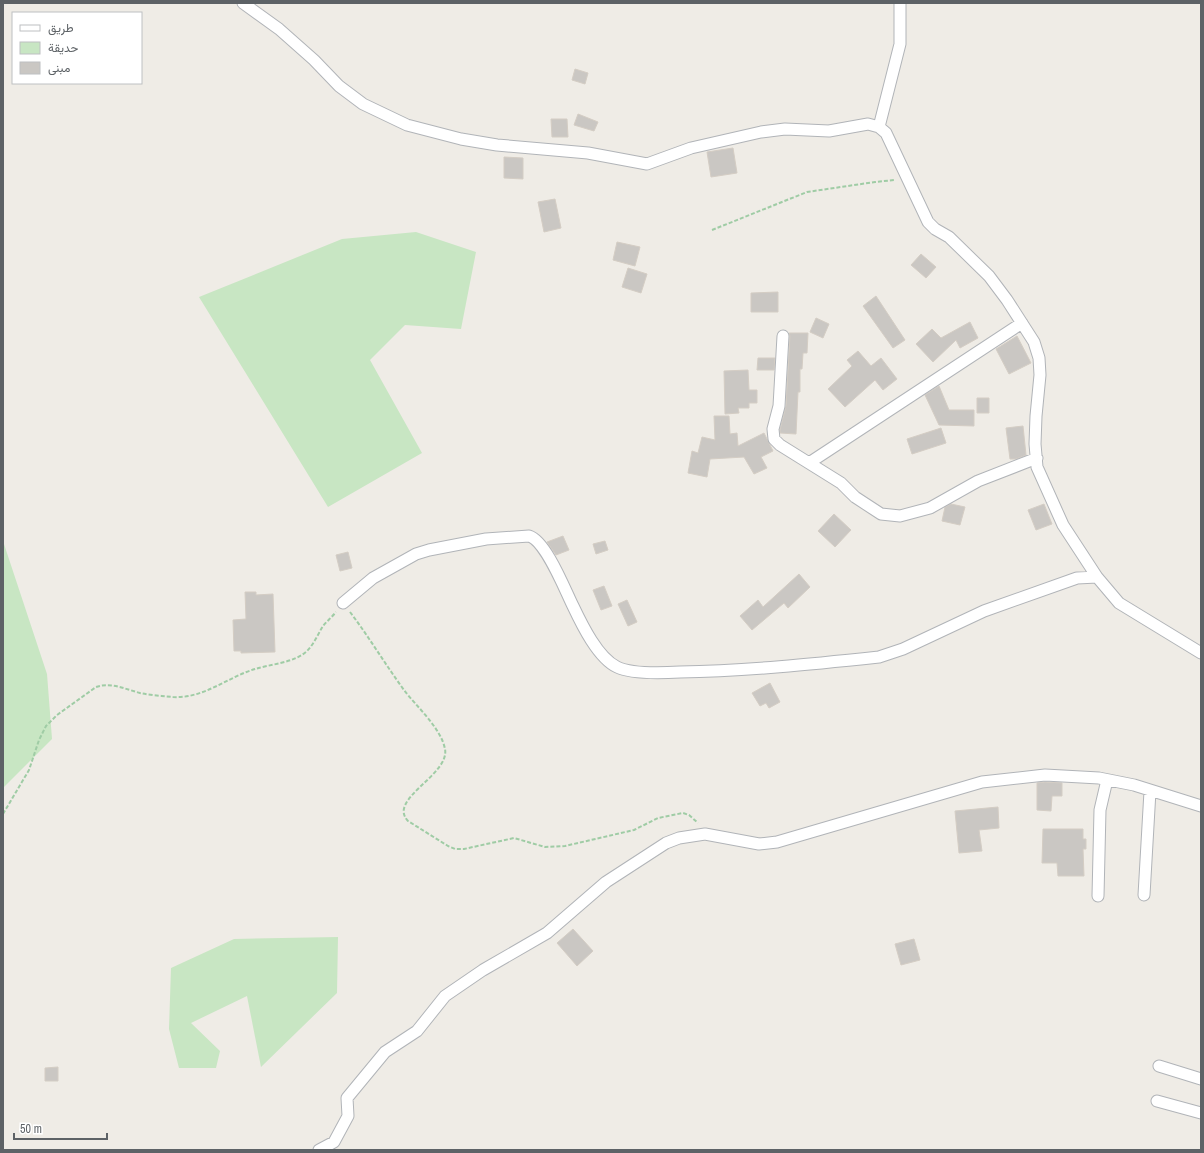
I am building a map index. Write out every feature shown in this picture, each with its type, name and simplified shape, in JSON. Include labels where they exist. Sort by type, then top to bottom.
[{"type":"street","points":[[243,3],[279,29],[314,60],[339,86],[363,104],[407,125],[461,139],[497,145],[582,152],[648,164],[691,148],[761,132],[785,129],[828,131],[868,124],[879,127],[886,132],[928,222],[935,229],[953,241],[989,276],[1007,300],[1034,342],[1039,358],[1040,375],[1035,444],[1037,467],[1063,525],[1097,577],[1119,603],[1201,653]]},
{"type":"street","points":[[879,127],[900,44],[900,3]]},
{"type":"street","points":[[809,463],[1022,323]]},
{"type":"street","points":[[783,336],[779,406],[773,435],[774,439],[780,445],[841,484],[856,497],[881,514],[900,516],[930,508],[978,481],[1036,458]]},
{"type":"street","points":[[343,603],[373,578],[416,554],[429,550],[486,540],[529,536],[534,537],[538,541],[552,562],[584,628],[596,647],[611,664],[626,670],[663,673],[724,671],[879,657],[903,649],[984,611],[1077,578],[1097,577]]},
{"type":"street","points":[[319,1150],[334,1142],[348,1116],[347,1098],[385,1052],[417,1031],[445,996],[483,970],[547,933],[606,882],[666,843],[679,838],[705,834],[759,844],[777,842],[982,782],[1045,775],[1098,778],[1134,786],[1201,806]]},
{"type":"street","points":[[1098,896],[1100,810],[1107,780]]},
{"type":"street","points":[[1144,895],[1150,791]]},
{"type":"street","points":[[1159,1066],[1201,1080]]},
{"type":"street","points":[[1157,1101],[1201,1113]]},
{"type":"path","points":[[712,230],[807,192],[908,179]]},
{"type":"path","points":[[3,814],[29,770],[39,740],[46,726],[57,715],[96,687],[103,684],[109,684],[141,693],[183,698],[207,691],[254,669],[300,656],[314,642],[324,625],[343,603],[362,628],[403,690],[437,731],[442,741],[445,749],[443,762],[438,770],[411,796],[405,804],[404,817],[444,844],[455,849],[464,849],[514,838],[536,846],[566,846],[634,830],[658,818],[683,813],[696,820],[700,824],[705,834]]},
{"type":"green space","points":[[416,232],[476,252],[461,329],[405,325],[370,360],[422,453],[328,507],[199,297],[342,239]]},
{"type":"green space","points":[[3,541],[47,674],[52,739],[3,788]]},
{"type":"green space","points":[[338,937],[337,993],[261,1067],[247,996],[191,1023],[220,1051],[216,1068],[179,1068],[169,1029],[171,968],[234,939]]},
{"type":"building","points":[[575,69],[588,73],[585,84],[572,80]]},
{"type":"building","points":[[578,114],[598,122],[594,131],[574,125]]},
{"type":"building","points":[[551,119],[567,119],[568,137],[552,137]]},
{"type":"building","points":[[733,148],[737,173],[711,177],[707,152]]},
{"type":"building","points":[[504,157],[523,158],[523,179],[504,178]]},
{"type":"building","points":[[555,199],[561,228],[544,232],[538,202]]},
{"type":"building","points":[[617,242],[640,247],[635,266],[613,260]]},
{"type":"building","points":[[921,254],[936,267],[926,278],[911,265]]},
{"type":"building","points":[[628,268],[647,274],[641,293],[622,287]]},
{"type":"building","points":[[778,292],[778,312],[751,312],[751,293]]},
{"type":"building","points":[[876,296],[905,340],[893,348],[863,306]]},
{"type":"building","points":[[816,318],[829,324],[823,338],[810,332]]},
{"type":"building","points":[[970,322],[978,338],[960,348],[956,340],[933,362],[916,344],[932,329],[941,338]]},
{"type":"building","points":[[789,333],[808,333],[807,353],[803,353],[802,369],[800,369],[800,392],[798,392],[796,434],[780,433],[786,406]]},
{"type":"building","points":[[1017,336],[1031,363],[1009,374],[996,349]]},
{"type":"building","points":[[858,351],[871,366],[881,358],[897,379],[883,390],[875,380],[845,407],[828,389],[852,366],[847,360]]},
{"type":"building","points":[[758,358],[775,358],[774,370],[757,370]]},
{"type":"building","points":[[748,370],[749,390],[757,390],[757,403],[749,403],[749,408],[738,408],[739,413],[725,414],[724,371]]},
{"type":"building","points":[[939,386],[949,410],[974,410],[974,426],[939,425],[925,395]]},
{"type":"building","points":[[977,398],[989,398],[989,413],[977,413]]},
{"type":"building","points":[[714,416],[729,416],[730,434],[737,433],[738,446],[764,433],[773,451],[761,457],[767,468],[754,474],[744,457],[710,459],[707,477],[688,473],[692,451],[698,453],[702,437],[715,440]]},
{"type":"building","points":[[1023,426],[1026,455],[1016,459],[1010,459],[1006,428]]},
{"type":"building","points":[[941,428],[946,443],[912,454],[907,439]]},
{"type":"building","points":[[951,504],[965,507],[960,525],[942,521],[945,507]]},
{"type":"building","points":[[1044,504],[1052,524],[1036,530],[1028,510]]},
{"type":"building","points":[[834,514],[851,530],[835,547],[818,531]]},
{"type":"building","points":[[563,536],[569,550],[556,555],[547,542]]},
{"type":"building","points":[[605,541],[608,550],[596,554],[593,544]]},
{"type":"building","points":[[348,552],[352,568],[340,571],[336,555]]},
{"type":"building","points":[[799,574],[810,587],[788,608],[784,603],[752,630],[740,616],[758,600],[763,607]]},
{"type":"building","points":[[604,586],[612,606],[601,610],[593,590]]},
{"type":"building","points":[[245,592],[256,592],[256,595],[273,594],[275,652],[241,653],[241,651],[234,651],[233,620],[246,619]]},
{"type":"building","points":[[627,600],[637,622],[628,626],[618,604]]},
{"type":"building","points":[[770,683],[780,702],[769,708],[766,703],[760,706],[752,693]]},
{"type":"building","points":[[1037,783],[1062,783],[1062,796],[1052,796],[1051,811],[1037,810]]},
{"type":"building","points":[[998,807],[999,828],[979,830],[982,851],[959,853],[955,811]]},
{"type":"building","points":[[1043,829],[1083,829],[1083,839],[1086,839],[1086,849],[1083,849],[1084,876],[1058,876],[1057,863],[1042,863]]},
{"type":"building","points":[[573,929],[593,951],[577,966],[557,943]]},
{"type":"building","points":[[914,939],[920,960],[901,965],[895,944]]},
{"type":"building","points":[[58,1067],[58,1081],[45,1081],[45,1068]]}]
